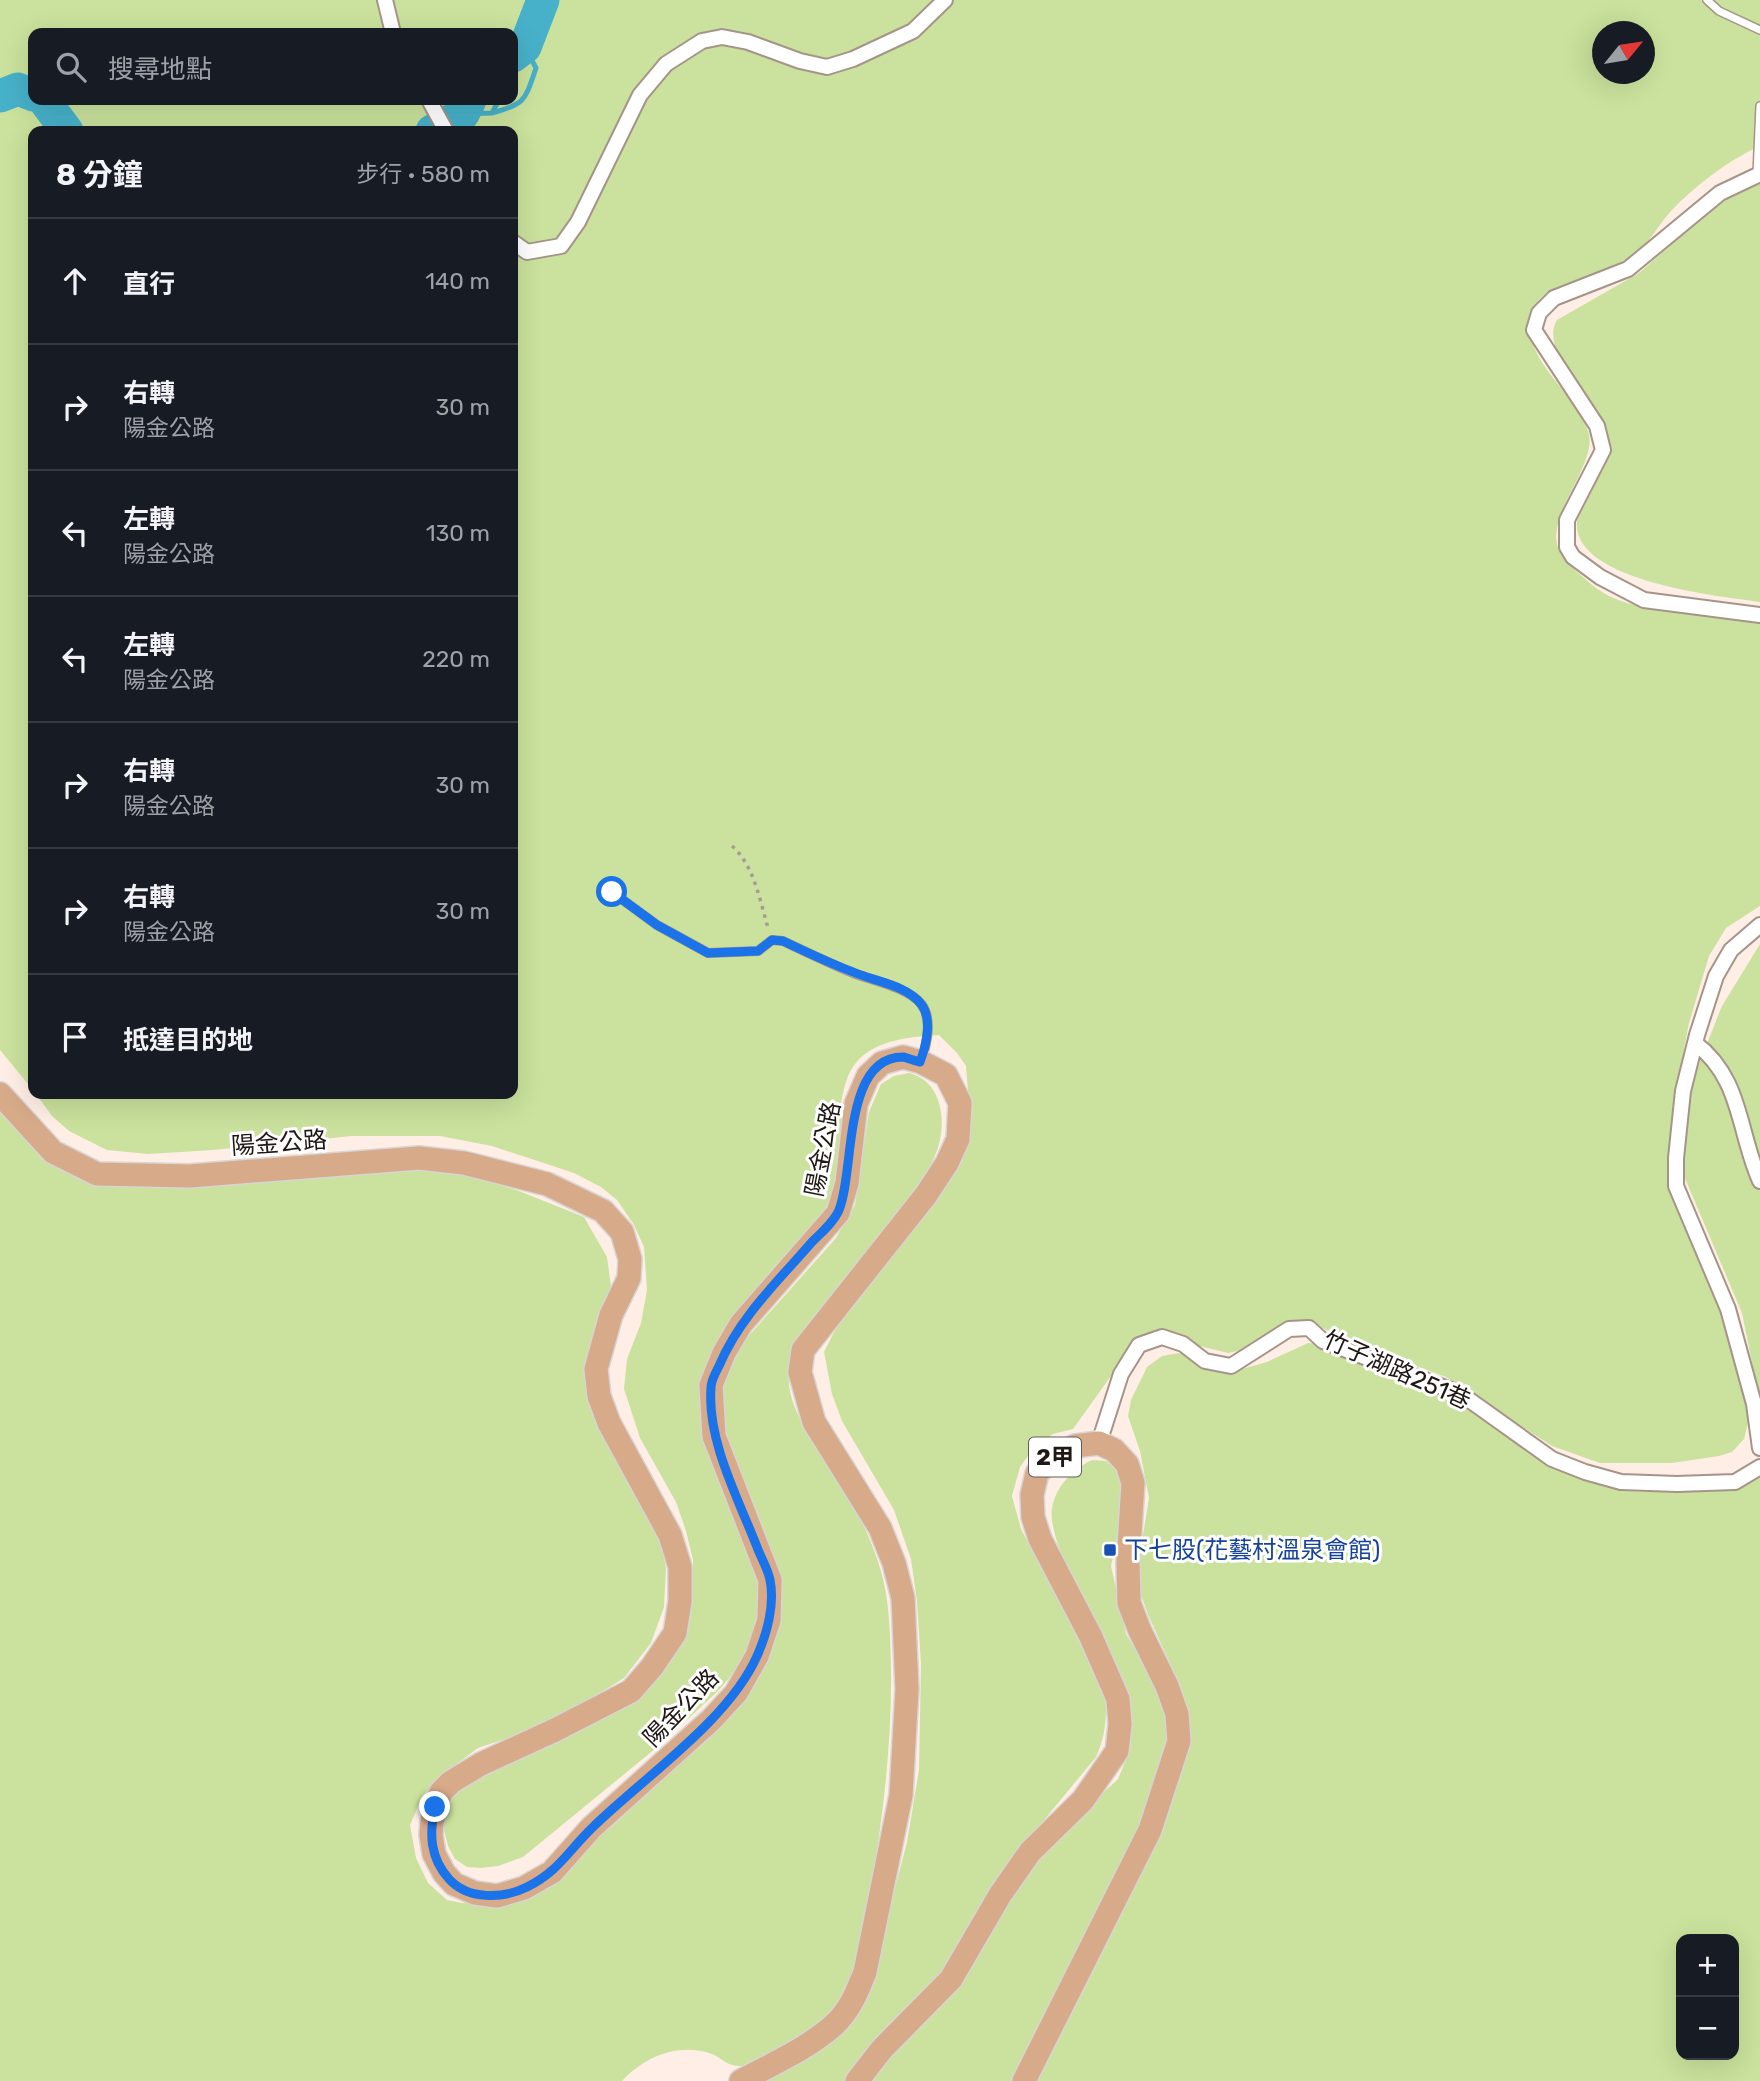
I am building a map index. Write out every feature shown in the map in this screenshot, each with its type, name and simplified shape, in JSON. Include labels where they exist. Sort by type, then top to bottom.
[{"type":"main road","name":"陽金公路","points":[[0,1094],[53,1152],[97,1174],[190,1176],[431,1159],[464,1163],[547,1184],[603,1211],[622,1231],[630,1259],[629,1278],[611,1315],[596,1369],[598,1396],[609,1423],[670,1535],[680,1567],[680,1601],[675,1633],[652,1667],[631,1691],[481,1764],[441,1792],[430,1835],[433,1854],[454,1884],[475,1893],[496,1896],[524,1888],[552,1872],[591,1828],[711,1720],[737,1693],[757,1656],[769,1620],[770,1580],[714,1436],[710,1385],[741,1324],[838,1213],[847,1182],[856,1104],[868,1076],[882,1063],[903,1057],[920,1062]]},
{"type":"main road","points":[[741,2081],[813,2040],[836,2023],[854,1999],[865,1972],[901,1795],[906,1689],[903,1598],[894,1563],[880,1528],[814,1422],[800,1372],[803,1350],[926,1195],[947,1163],[958,1139],[960,1103],[946,1075],[920,1062]]},
{"type":"main road","name":"2甲","points":[[857,2081],[882,2049],[951,1979],[1000,1895],[1030,1852],[1083,1800],[1117,1751],[1120,1724],[1118,1699],[1091,1637],[1040,1539],[1033,1517],[1032,1495],[1037,1473],[1056,1456],[1076,1446],[1099,1443],[1114,1450],[1127,1464],[1133,1483],[1128,1563],[1129,1603],[1167,1685],[1177,1714],[1179,1741],[1150,1830],[1024,2081]]},
{"type":"street","points":[[385,0],[391,28]]},
{"type":"street","points":[[518,246],[527,252],[561,246],[578,222],[640,95],[666,64],[702,41],[722,37],[827,67],[853,59],[913,31],[945,0]]},
{"type":"street","points":[[432,105],[443,126]]},
{"type":"street","points":[[1759,174],[1720,193],[1628,269],[1553,298],[1539,313],[1534,330],[1597,426],[1603,450],[1567,520],[1567,547],[1573,558],[1600,577],[1644,600],[1760,615]]},
{"type":"street","points":[[1760,925],[1731,950],[1716,976],[1683,1091],[1676,1158],[1676,1186],[1728,1309],[1754,1404],[1760,1448]]},
{"type":"street","points":[[1695,1043],[1712,1055],[1735,1096],[1750,1158],[1760,1181]]},
{"type":"street","name":"竹子湖路251巷","points":[[1099,1443],[1121,1374],[1139,1345],[1162,1337],[1183,1345],[1205,1361],[1231,1366],[1289,1329],[1309,1328],[1324,1341],[1461,1394],[1552,1459],[1585,1472],[1621,1482],[1677,1484],[1735,1482],[1760,1467]]},
{"type":"lane","points":[[1707,0],[1719,11],[1760,30]]},
{"type":"lane","points":[[1759,174],[1760,107]]},
{"type":"lane","points":[[612,892],[657,925],[708,953],[758,951],[772,940],[783,941],[856,974],[902,990],[922,1004],[927,1021],[927,1044],[920,1062]]},
{"type":"path","points":[[732,846],[742,855],[758,893],[772,940]]},
{"type":"green space","points":[[0,0],[1760,0],[1760,146],[1724,166],[1691,192],[1671,211],[1641,249],[1602,272],[1550,291],[1540,299],[1533,310],[1530,325],[1537,354],[1576,407],[1589,435],[1588,453],[1558,523],[1557,545],[1563,557],[1596,588],[1626,602],[1663,610],[1760,621],[1760,906],[1726,928],[1709,956],[1689,1023],[1680,1070],[1670,1136],[1669,1183],[1717,1301],[1742,1386],[1749,1419],[1744,1439],[1732,1452],[1719,1456],[1672,1463],[1600,1463],[1552,1446],[1446,1377],[1348,1341],[1307,1320],[1293,1320],[1247,1349],[1228,1353],[1196,1345],[1173,1332],[1152,1333],[1138,1339],[1126,1350],[1116,1369],[1073,1429],[1053,1434],[1033,1449],[1020,1467],[1012,1496],[1021,1529],[1105,1692],[1105,1725],[1096,1757],[1011,1860],[956,1956],[847,2081],[757,2081],[815,2047],[877,1957],[907,1842],[919,1770],[921,1664],[911,1559],[894,1510],[842,1421],[832,1394],[824,1352],[869,1279],[962,1162],[971,1130],[966,1066],[957,1053],[939,1035],[890,1042],[878,1046],[858,1060],[847,1080],[839,1113],[843,1143],[832,1199],[704,1376],[762,1588],[761,1612],[752,1641],[740,1665],[719,1690],[661,1744],[523,1857],[498,1866],[481,1868],[467,1867],[455,1859],[448,1846],[443,1826],[448,1800],[468,1779],[592,1717],[681,1635],[689,1616],[693,1600],[693,1560],[686,1531],[676,1502],[640,1438],[624,1389],[627,1359],[641,1323],[647,1290],[644,1247],[634,1225],[617,1200],[601,1187],[574,1173],[492,1146],[440,1136],[352,1136],[148,1154],[107,1150],[69,1131],[52,1116],[40,1099],[518,1099],[518,126],[28,126],[28,1084],[0,1050]]},
{"type":"green space","points":[[1760,181],[1760,602],[1682,590],[1650,582],[1597,558],[1581,541],[1577,521],[1602,467],[1608,444],[1607,434],[1594,406],[1562,362],[1553,333],[1557,320],[1639,273],[1727,195]]},
{"type":"green space","points":[[1760,944],[1760,1402],[1742,1313],[1684,1176],[1684,1143],[1691,1089],[1698,1066],[1722,1006]]},
{"type":"green space","points":[[909,1073],[930,1086],[940,1108],[941,1133],[934,1158],[907,1204],[796,1349],[789,1368],[789,1387],[794,1406],[803,1425],[849,1495],[874,1550],[886,1593],[890,1629],[889,1746],[873,1878],[854,1972],[841,2000],[832,2012],[822,2023],[797,2040],[742,2066],[729,2064],[712,2054],[700,2051],[675,2051],[651,2059],[622,2081],[0,2081],[0,1111],[38,1153],[75,1176],[122,1187],[401,1169],[452,1170],[519,1191],[584,1217],[607,1257],[612,1293],[584,1370],[591,1399],[661,1540],[666,1569],[664,1607],[651,1643],[624,1678],[535,1729],[478,1748],[439,1777],[422,1797],[410,1825],[416,1858],[428,1883],[447,1900],[491,1904],[519,1898],[746,1692],[770,1559],[728,1440],[721,1409],[721,1387],[728,1367],[746,1339],[836,1238],[855,1205],[869,1112],[881,1084],[894,1076]]},
{"type":"green space","points":[[1308,1343],[1320,1344],[1433,1388],[1547,1460],[1579,1476],[1631,1491],[1718,1490],[1745,1484],[1760,1474],[1760,2081],[1036,2081],[1142,1870],[1186,1712],[1179,1683],[1138,1587],[1139,1560],[1149,1498],[1140,1451],[1128,1416],[1131,1400],[1147,1367],[1162,1356],[1179,1353],[1218,1370],[1242,1369],[1267,1362]]},
{"type":"green space","points":[[1092,1460],[1106,1461],[1115,1469],[1120,1484],[1121,1522],[1111,1566],[1126,1634],[1156,1683],[1166,1708],[1169,1730],[1166,1752],[1140,1824],[1014,2081],[864,2081],[1033,1859],[1118,1779],[1130,1750],[1132,1722],[1129,1698],[1063,1559],[1052,1522],[1052,1508],[1057,1492],[1072,1473]]},
{"type":"waterway","points":[[518,52],[525,47],[543,0]]},
{"type":"waterway","points":[[518,63],[525,47]]},
{"type":"waterway","points":[[518,103],[526,94],[536,68],[525,47]]},
{"type":"waterway","points":[[0,96],[18,89],[28,93]]},
{"type":"waterway","points":[[48,105],[63,126]]},
{"type":"waterway","points":[[441,126],[463,114],[468,105]]},
{"type":"waterway","points":[[463,114],[492,113],[496,105]]},
{"type":"waterway","points":[[492,113],[515,105]]},
{"type":"place","name":"下七股(花藝村溫泉會館)","points":[[1110,1550]]},
{"type":"route","points":[[435,1807],[430,1835],[433,1854],[454,1884],[475,1893],[496,1896],[524,1888],[552,1872],[591,1828],[648,1779],[737,1693],[757,1656],[769,1620],[770,1580],[714,1436],[710,1385],[741,1324],[838,1213],[847,1182],[856,1104],[868,1076],[882,1063],[903,1057],[920,1062],[927,1044],[927,1021],[922,1004],[902,990],[856,974],[783,941],[772,940],[758,951],[708,953],[657,925],[612,892]]}]
